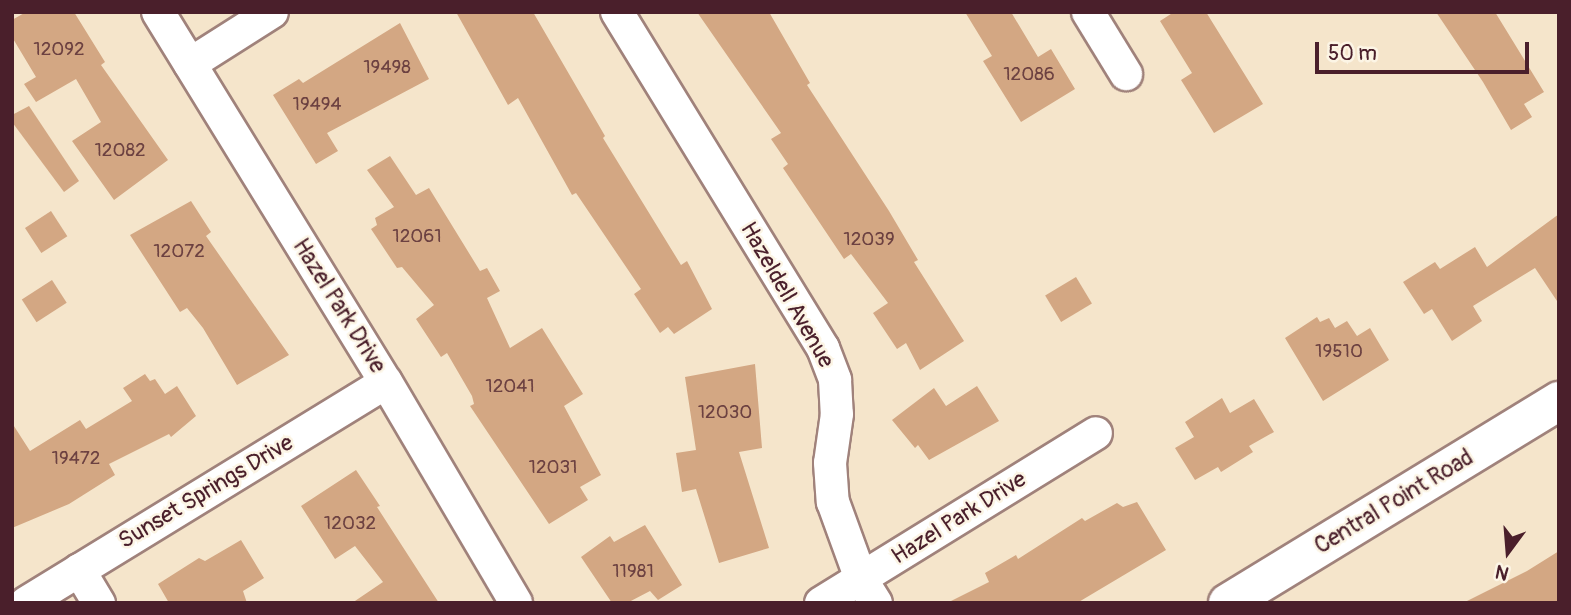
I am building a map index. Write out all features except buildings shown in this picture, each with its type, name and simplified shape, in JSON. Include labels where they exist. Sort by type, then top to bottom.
[{"type":"street","name":"Hazel Park Drive","points":[[158,12],[386,382],[516,603]]},
{"type":"street","points":[[190,64],[272,12]]},
{"type":"street","name":"Hazeldell Avenue","points":[[617,12],[823,348],[835,380],[837,414],[830,463],[833,502],[869,591]]},
{"type":"street","points":[[1088,12],[1126,74]]},
{"type":"street","name":"Sunset Springs Drive","points":[[26,603],[386,382]]},
{"type":"street","name":"Central Point Road","points":[[1228,603],[1559,401]]},
{"type":"street","name":"Hazel Park Drive","points":[[821,603],[869,591],[1096,433]]},
{"type":"street","points":[[79,570],[99,603]]}]
